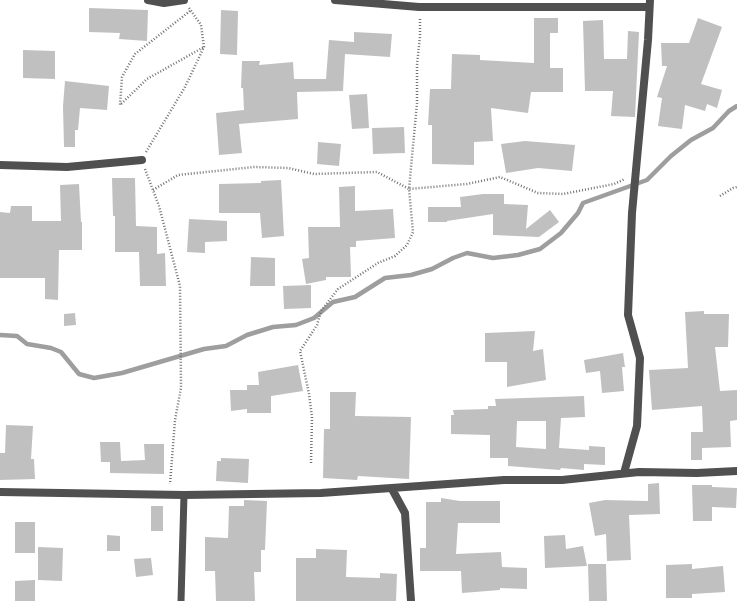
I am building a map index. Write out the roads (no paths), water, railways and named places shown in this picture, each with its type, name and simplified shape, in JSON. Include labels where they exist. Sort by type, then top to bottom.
[{"type":"street","points":[[148,0],[164,3],[186,3]]},
{"type":"street","points":[[335,0],[419,3],[650,3],[632,213],[628,315],[640,358],[637,426],[624,473]]},
{"type":"street","points":[[0,165],[67,167],[142,160]]},
{"type":"street","points":[[0,492],[184,495],[321,493],[504,480],[562,480],[638,472],[697,473],[737,471]]},
{"type":"street","points":[[392,489],[405,512],[411,601]]},
{"type":"lane","points":[[181,601],[184,495]]},
{"type":"waterway","points":[[0,335],[17,336],[27,344],[51,348],[61,352],[79,374],[94,378],[122,373],[204,349],[226,346],[247,335],[273,327],[296,325],[314,318],[333,302],[355,297],[385,278],[411,275],[432,269],[453,258],[467,253],[493,258],[518,255],[540,249],[561,233],[578,213],[583,203],[647,180],[671,156],[691,140],[713,128],[729,111],[737,106]]}]
